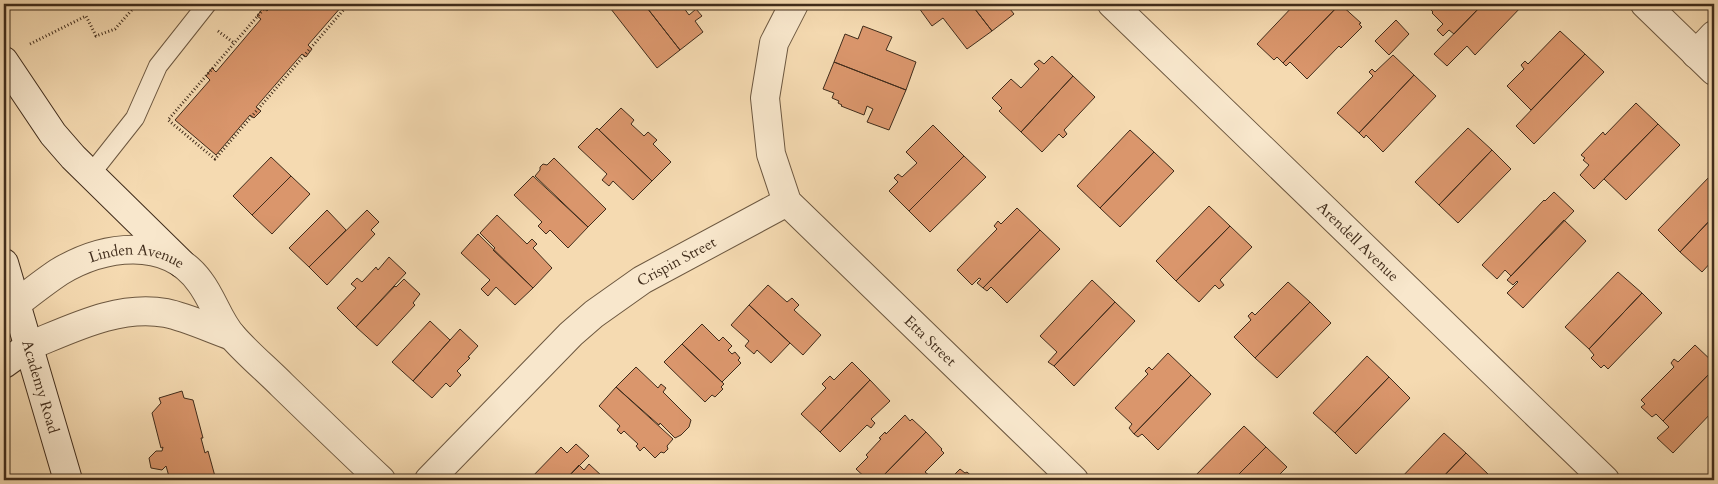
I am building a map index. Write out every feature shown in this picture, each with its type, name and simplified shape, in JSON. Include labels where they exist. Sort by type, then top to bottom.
[{"type":"street","points":[[787,202],[771,154],[764,98],[774,43],[794,4]]},
{"type":"street","name":"Arendell Avenue","points":[[1112,4],[1605,480]]},
{"type":"street","points":[[1645,4],[1708,54]]},
{"type":"street","points":[[4,61],[53,134],[72,158],[181,263]]},
{"type":"street","name":"Crispin Street","points":[[429,480],[571,334],[594,314],[642,280],[787,202]]},
{"type":"street","name":"Etta Street","points":[[787,202],[1074,480]]},
{"type":"street","name":"Linden Avenue","points":[[10,308],[60,272],[101,254],[135,249],[167,255],[181,263],[200,281],[232,336],[381,480]]},
{"type":"street","name":"Academy Road","points":[[4,263],[10,308],[29,346],[68,480]]},
{"type":"street","name":"Linden Avenue","points":[[4,364],[29,346],[107,316],[134,312],[166,313],[232,336]]},
{"type":"lane","points":[[90,175],[134,118],[158,66],[206,4]]},
{"type":"path","points":[[27,46],[86,16],[96,36],[115,29],[136,4]]},
{"type":"path","points":[[268,4],[168,120],[215,159],[346,6],[343,4]]},
{"type":"path","points":[[213,28],[234,43]]},
{"type":"building","points":[[274,4],[339,4],[342,6],[308,45],[312,49],[306,57],[302,54],[256,107],[261,111],[254,118],[250,115],[216,155],[175,120],[210,80],[206,76],[212,68],[216,72],[261,19],[257,16],[263,8],[267,11]]},
{"type":"building","points":[[607,4],[644,4],[680,50],[657,68]]},
{"type":"building","points":[[644,4],[681,4],[689,15],[696,9],[702,16],[695,21],[703,32],[680,50]]},
{"type":"building","points":[[916,4],[971,4],[992,31],[967,49],[943,18],[932,26]]},
{"type":"building","points":[[971,4],[1006,4],[1014,14],[992,31]]},
{"type":"building","points":[[1295,4],[1340,4],[1283,63],[1277,57],[1274,60],[1257,44]]},
{"type":"building","points":[[1340,4],[1361,23],[1359,24],[1362,27],[1341,48],[1339,46],[1307,79],[1290,62],[1286,66],[1283,63]]},
{"type":"building","points":[[1434,4],[1483,4],[1454,34],[1449,30],[1443,36],[1437,30],[1443,24],[1429,8]]},
{"type":"building","points":[[1483,4],[1524,4],[1475,55],[1467,46],[1447,66],[1434,54]]},
{"type":"building","points":[[1396,20],[1409,34],[1389,55],[1375,41]]},
{"type":"building","points":[[863,26],[892,37],[886,50],[916,62],[906,90],[834,62],[845,34],[858,39]]},
{"type":"building","points":[[1560,31],[1585,54],[1531,110],[1507,86],[1524,69],[1521,65],[1525,61],[1528,64]]},
{"type":"building","points":[[1585,54],[1604,72],[1534,144],[1516,126]]},
{"type":"building","points":[[1393,55],[1414,75],[1359,133],[1337,113],[1373,76],[1369,72],[1372,69],[1375,72]]},
{"type":"building","points":[[1052,56],[1073,76],[1021,132],[999,111],[1002,108],[992,98],[1011,79],[1021,88],[1039,69],[1034,64],[1039,60],[1044,64]]},
{"type":"building","points":[[834,62],[906,90],[889,130],[867,122],[873,109],[867,106],[864,115],[841,106],[838,103],[839,101],[832,98],[834,93],[823,89]]},
{"type":"building","points":[[1414,75],[1436,96],[1383,152],[1366,135],[1364,138],[1359,133]]},
{"type":"building","points":[[1073,76],[1095,97],[1064,130],[1067,134],[1063,138],[1059,134],[1042,152],[1021,132]]},
{"type":"building","points":[[1636,103],[1658,124],[1594,189],[1580,175],[1589,165],[1583,160],[1585,158],[1581,155],[1603,132],[1605,135]]},
{"type":"building","points":[[621,108],[634,120],[631,124],[644,136],[648,132],[657,140],[653,144],[671,162],[652,181],[599,130]]},
{"type":"building","points":[[1658,124],[1680,145],[1626,200],[1604,179]]},
{"type":"building","points":[[933,125],[964,156],[909,211],[889,191],[898,182],[894,178],[898,174],[902,177],[917,163],[906,152]]},
{"type":"building","points":[[597,128],[652,181],[633,200],[613,181],[609,186],[602,180],[607,174],[578,147]]},
{"type":"building","points":[[1468,128],[1492,150],[1439,205],[1415,182]]},
{"type":"building","points":[[1130,130],[1154,152],[1100,208],[1077,186]]},
{"type":"building","points":[[1492,150],[1511,169],[1458,223],[1439,205]]},
{"type":"building","points":[[1154,152],[1174,171],[1120,227],[1100,208]]},
{"type":"building","points":[[964,156],[986,177],[930,232],[909,211]]},
{"type":"building","points":[[271,157],[291,176],[252,215],[233,196]]},
{"type":"building","points":[[554,158],[606,209],[588,227],[535,176],[543,164],[547,165]]},
{"type":"building","points":[[1711,175],[1714,178],[1714,216],[1680,252],[1658,230]]},
{"type":"building","points":[[291,176],[310,194],[272,234],[252,215]]},
{"type":"building","points":[[533,176],[588,227],[568,248],[550,230],[546,234],[538,226],[542,222],[514,195]]},
{"type":"building","points":[[1554,192],[1574,211],[1511,276],[1505,270],[1497,279],[1482,265],[1544,200]]},
{"type":"building","points":[[1209,206],[1230,226],[1176,281],[1156,261]]},
{"type":"building","points":[[1017,208],[1040,230],[983,288],[977,283],[981,279],[979,278],[972,285],[957,270],[997,229],[994,226],[998,221],[1001,224]]},
{"type":"building","points":[[327,210],[346,230],[309,267],[289,248]]},
{"type":"building","points":[[367,210],[379,222],[371,230],[375,234],[327,285],[309,267]]},
{"type":"building","points":[[497,215],[527,244],[532,239],[537,244],[533,248],[552,268],[533,288],[493,250],[495,248],[480,233]]},
{"type":"building","points":[[1714,216],[1714,259],[1702,272],[1680,252]]},
{"type":"building","points":[[1564,220],[1586,241],[1523,308],[1507,293],[1518,282],[1513,285],[1507,280]]},
{"type":"building","points":[[1230,226],[1252,247],[1220,280],[1224,285],[1219,289],[1215,285],[1199,302],[1176,281]]},
{"type":"building","points":[[1040,230],[1060,249],[1007,303],[991,287],[987,291],[983,288]]},
{"type":"building","points":[[478,234],[533,288],[515,305],[496,287],[488,296],[481,289],[490,280],[461,253]]},
{"type":"building","points":[[389,257],[406,273],[356,327],[337,308],[356,288],[351,284],[357,278],[362,282],[376,267],[378,270]]},
{"type":"building","points":[[1618,272],[1642,293],[1589,349],[1565,327]]},
{"type":"building","points":[[404,279],[420,294],[413,303],[415,305],[377,346],[356,327]]},
{"type":"building","points":[[1092,280],[1115,302],[1054,366],[1048,362],[1057,352],[1040,336]]},
{"type":"building","points":[[1288,282],[1310,302],[1255,358],[1234,337],[1251,320],[1248,316],[1252,312],[1255,315]]},
{"type":"building","points":[[768,285],[787,302],[792,298],[799,305],[794,310],[821,335],[803,355],[749,305]]},
{"type":"building","points":[[1642,293],[1662,313],[1608,369],[1604,365],[1601,368],[1591,358],[1594,355],[1589,349]]},
{"type":"building","points":[[1115,302],[1135,321],[1074,386],[1054,366]]},
{"type":"building","points":[[1310,302],[1331,323],[1277,378],[1255,358]]},
{"type":"building","points":[[749,305],[790,343],[771,363],[757,350],[754,354],[745,346],[749,341],[731,325]]},
{"type":"building","points":[[430,321],[450,340],[413,381],[392,362]]},
{"type":"building","points":[[702,324],[719,341],[723,337],[732,346],[728,350],[732,354],[735,352],[740,358],[738,360],[741,363],[722,382],[682,344]]},
{"type":"building","points":[[460,329],[478,346],[468,357],[470,358],[457,371],[461,375],[450,387],[446,383],[432,398],[413,381]]},
{"type":"building","points":[[682,344],[724,384],[721,387],[723,389],[715,397],[712,395],[705,402],[664,362]]},
{"type":"building","points":[[1695,345],[1714,363],[1714,369],[1663,421],[1656,414],[1652,417],[1641,407],[1645,404],[1641,400],[1674,367],[1671,363],[1674,359],[1678,362]]},
{"type":"building","points":[[1168,353],[1191,375],[1134,434],[1129,428],[1132,424],[1115,408],[1148,374],[1145,371],[1149,367],[1152,370]]},
{"type":"building","points":[[1367,356],[1389,377],[1335,433],[1313,413]]},
{"type":"building","points":[[852,362],[870,380],[820,432],[801,414],[826,388],[822,384],[830,376],[834,380]]},
{"type":"building","points":[[636,367],[658,388],[661,384],[666,388],[663,392],[691,420],[689,427],[681,435],[675,438],[660,423],[659,425],[616,387]]},
{"type":"building","points":[[1714,369],[1714,410],[1673,453],[1657,438],[1669,427],[1663,421]]},
{"type":"building","points":[[1191,375],[1211,394],[1158,450],[1142,434],[1138,437],[1134,434]]},
{"type":"building","points":[[1389,377],[1410,398],[1356,454],[1335,433]]},
{"type":"building","points":[[870,380],[890,401],[871,419],[875,423],[871,428],[867,425],[840,452],[820,432]]},
{"type":"building","points":[[616,387],[673,439],[664,453],[661,452],[655,458],[644,447],[640,451],[636,446],[638,444],[624,431],[621,434],[617,430],[620,426],[599,406]]},
{"type":"building","points":[[182,391],[184,398],[193,400],[205,453],[208,451],[216,480],[170,480],[166,466],[162,470],[151,468],[149,458],[156,451],[162,451],[163,447],[161,448],[152,413],[161,403],[159,398]]},
{"type":"building","points":[[905,415],[910,421],[912,419],[926,432],[879,480],[868,480],[856,469],[868,457],[866,455],[881,439],[879,438],[885,432],[886,434]]},
{"type":"building","points":[[1244,426],[1266,447],[1233,480],[1191,480]]},
{"type":"building","points":[[926,432],[944,453],[925,472],[930,476],[926,480],[921,477],[918,480],[883,480],[887,476],[885,474]]},
{"type":"building","points":[[1444,433],[1466,453],[1440,480],[1399,480]]},
{"type":"building","points":[[576,444],[589,456],[565,480],[529,480],[561,447],[567,453]]},
{"type":"building","points":[[1266,447],[1287,467],[1274,480],[1233,480]]},
{"type":"building","points":[[1466,453],[1488,474],[1482,480],[1440,480]]},
{"type":"building","points":[[589,464],[603,477],[600,480],[565,480],[579,465],[584,470]]},
{"type":"building","points":[[960,469],[965,473],[967,472],[976,480],[949,480]]}]
